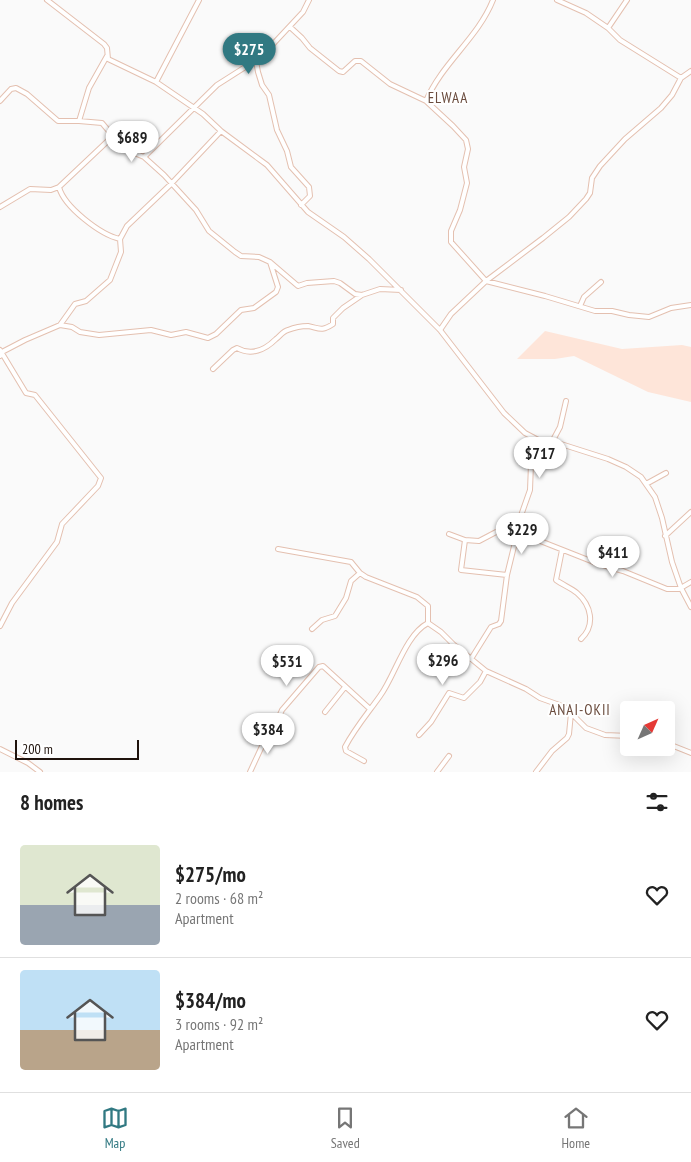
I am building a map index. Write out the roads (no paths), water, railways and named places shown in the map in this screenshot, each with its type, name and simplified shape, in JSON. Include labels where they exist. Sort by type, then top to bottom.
[{"type":"street","points":[[47,0],[107,48],[107,56],[89,88],[79,120]]},
{"type":"street","points":[[156,82],[199,0]]},
{"type":"street","points":[[144,157],[221,82],[256,61],[290,27],[303,12],[310,0]]},
{"type":"street","points":[[426,101],[435,83],[477,30],[493,0]]},
{"type":"street","points":[[558,0],[586,13],[608,28],[620,40],[681,78]]},
{"type":"street","points":[[608,28],[627,0]]},
{"type":"street","points":[[290,27],[310,48],[339,71],[344,72],[355,60],[359,60],[390,84],[426,101],[453,126],[468,145],[464,167],[467,183],[450,238],[453,246],[486,281],[595,311],[612,311],[629,315],[649,317],[671,308],[691,305]]},
{"type":"street","points":[[107,56],[111,61],[156,82],[195,108],[221,131],[267,165],[301,205],[318,220],[353,244],[440,330],[504,413],[525,433],[542,442],[552,442],[594,454],[626,466],[641,477],[655,497],[672,562],[691,607]]},
{"type":"street","points":[[256,61],[262,86],[269,95],[277,130],[287,151],[292,169],[309,188],[310,196],[301,205]]},
{"type":"street","points":[[440,330],[451,314],[486,281],[543,238],[580,205],[588,196],[592,178],[600,166],[620,144],[661,108],[672,95],[681,78],[691,71]]},
{"type":"street","points":[[0,101],[11,89],[16,88],[27,94],[58,121],[79,120],[102,123],[113,136],[132,152],[144,157],[164,175],[199,214],[209,231],[241,256],[259,257],[270,262],[298,286],[334,280],[353,294],[362,295]]},
{"type":"street","points":[[201,101],[203,114]]},
{"type":"street","points":[[0,626],[12,603],[57,542],[62,524],[98,486],[101,478],[35,395],[26,393],[1,353],[60,325],[75,304],[86,301],[110,280],[121,252],[120,239],[127,226],[171,184],[221,131]]},
{"type":"street","points":[[0,207],[30,189],[51,190],[59,187],[113,136]]},
{"type":"street","points":[[59,187],[62,194],[86,220],[105,234],[120,239]]},
{"type":"street","points":[[60,325],[99,335],[151,330],[171,335],[186,332],[208,338],[216,334],[241,310],[254,308],[276,292],[278,287],[270,262]]},
{"type":"street","points":[[580,306],[584,297],[601,282]]},
{"type":"street","points":[[213,369],[236,349],[249,353],[266,347],[289,329],[307,326],[318,330],[330,327],[333,324],[334,318],[343,308],[362,295],[380,288],[401,290]]},
{"type":"street","points":[[552,442],[560,427],[566,401]]},
{"type":"street","points":[[471,659],[491,626],[499,624],[502,620],[507,575],[519,520],[530,490],[531,464],[542,442]]},
{"type":"street","points":[[646,484],[666,473]]},
{"type":"street","points":[[665,536],[691,512]]},
{"type":"street","points":[[449,534],[465,540],[479,542],[519,520]]},
{"type":"street","points":[[518,530],[524,536],[623,571],[667,589],[676,590],[691,582]]},
{"type":"street","points":[[465,540],[461,570],[507,575]]},
{"type":"street","points":[[278,549],[350,562],[366,577],[421,599],[428,606],[428,623]]},
{"type":"street","points":[[562,550],[556,580],[579,594],[590,614],[590,628],[582,639]]},
{"type":"street","points":[[312,629],[322,620],[334,616],[346,598],[351,582],[360,573]]},
{"type":"street","points":[[428,623],[486,671],[526,689],[540,698],[565,707],[583,726],[596,732],[620,736]]},
{"type":"street","points":[[364,761],[346,751],[345,747],[387,686],[395,666],[412,638],[422,626],[428,623]]},
{"type":"street","points":[[250,772],[282,710],[319,667],[323,666],[370,709]]},
{"type":"street","points":[[419,735],[431,722],[449,693],[464,698],[480,682],[486,671]]},
{"type":"street","points":[[325,712],[346,687]]},
{"type":"street","points":[[536,772],[549,755],[567,738],[571,713]]},
{"type":"street","points":[[675,746],[691,752]]},
{"type":"street","points":[[0,749],[28,763],[40,772]]},
{"type":"street","points":[[437,772],[449,756]]},
{"type":"district","name":"ELWAA","points":[[448,97]]},
{"type":"district","name":"ANAI-OKII","points":[[580,709]]}]
